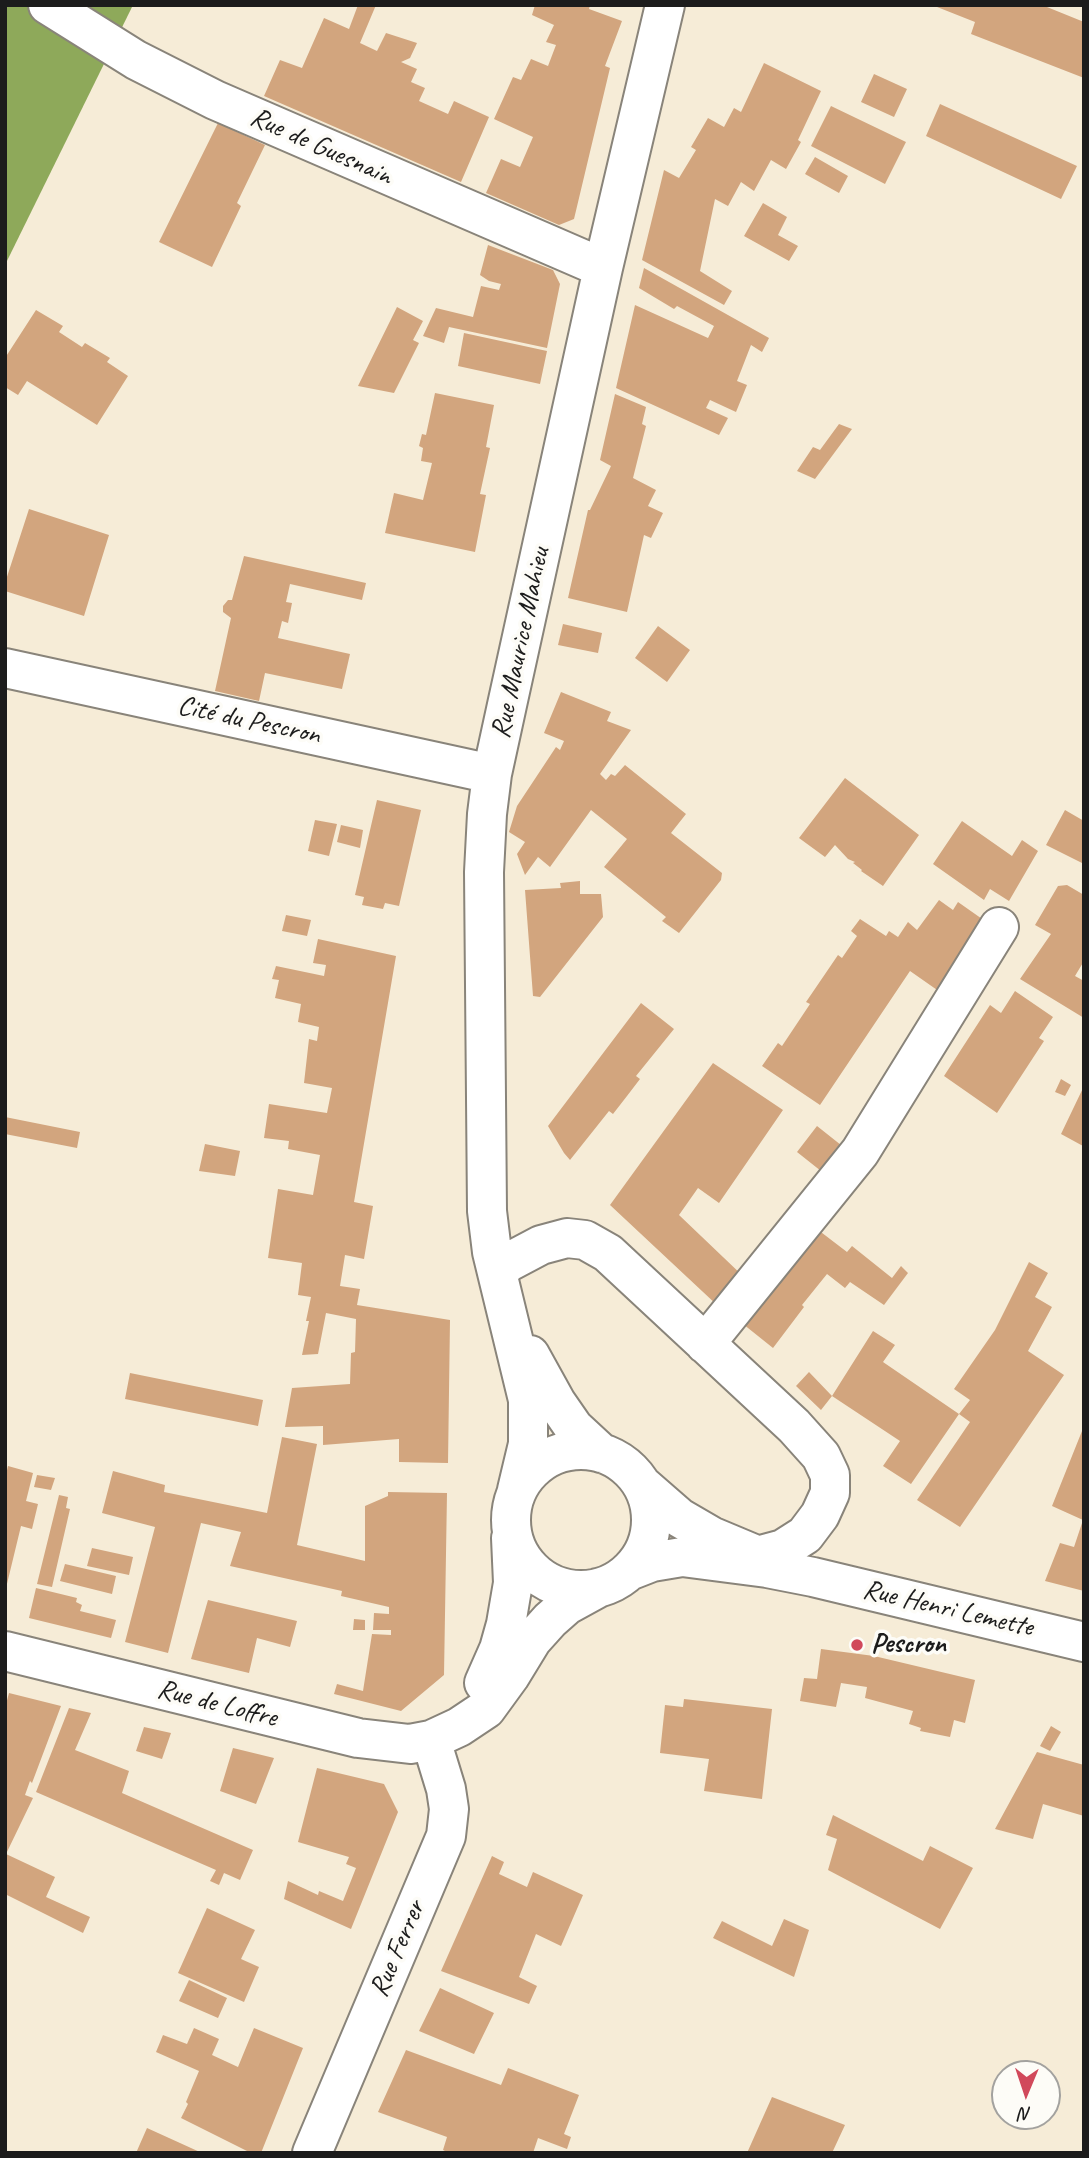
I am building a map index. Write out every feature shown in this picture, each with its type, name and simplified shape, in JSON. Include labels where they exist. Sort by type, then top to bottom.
[{"type":"street","name":"Rue de Guesnain","points":[[48,5],[136,60],[215,100],[603,268]]},
{"type":"street","name":"Rue Maurice Mahieu","points":[[517,1490],[528,1444],[529,1413],[492,1252],[487,1211],[484,872],[487,814],[492,774],[603,268],[665,5]]},
{"type":"street","name":"Cité du Pescron","points":[[5,668],[492,774]]},
{"type":"street","points":[[705,1344],[860,1152],[999,927]]},
{"type":"street","points":[[500,1282],[507,1263],[541,1245],[567,1238],[585,1240],[608,1253],[794,1426],[821,1456],[830,1475],[830,1493],[820,1515],[805,1535],[783,1549],[757,1556]]},
{"type":"street","name":"Rue Maurice Mahieu","points":[[500,1282],[527,1349],[556,1402],[574,1428],[600,1453]]},
{"type":"street","points":[[431,1740],[466,1713],[474,1703],[499,1649],[513,1583],[511,1530],[512,1503],[517,1490],[534,1467],[546,1459],[573,1450],[600,1453],[624,1465],[641,1484],[649,1506],[650,1529],[643,1552],[614,1579],[572,1590],[547,1582],[527,1566],[519,1555],[511,1530]]},
{"type":"street","name":"Rue Henri Lemette","points":[[641,1484],[680,1518],[711,1536],[813,1577]]},
{"type":"street","name":"Rue Henri Lemette","points":[[614,1579],[652,1562],[682,1557],[767,1568],[1084,1642]]},
{"type":"street","name":"Rue de Loffre","points":[[5,1651],[358,1738],[410,1744],[431,1740],[459,1727],[486,1709],[532,1640],[550,1619],[567,1605],[614,1579]]},
{"type":"street","name":"Rue Ferrer","points":[[312,2153],[446,1836],[449,1809],[446,1789],[431,1740]]},
{"type":"green space","points":[[5,5],[133,5],[5,265]]},
{"type":"building","points":[[358,5],[376,5],[360,43],[377,51],[386,33],[417,43],[410,58],[401,62],[417,69],[411,82],[425,88],[419,101],[448,114],[454,101],[489,117],[461,182],[264,96],[280,60],[302,68],[324,18],[349,29]]},
{"type":"building","points":[[535,5],[590,5],[589,9],[622,21],[605,66],[610,68],[574,219],[559,225],[486,193],[501,159],[520,167],[533,137],[494,119],[513,77],[521,80],[531,59],[548,66],[556,45],[546,42],[554,25],[532,15]]},
{"type":"building","points":[[932,5],[1042,5],[1084,22],[1084,78],[971,34],[975,22]]},
{"type":"building","points":[[764,63],[821,91],[798,140],[801,142],[786,169],[771,160],[754,191],[741,182],[728,206],[715,199],[700,271],[732,291],[724,305],[642,260],[664,170],[679,178],[696,150],[691,147],[708,118],[724,127],[734,108],[741,112]]},
{"type":"building","points":[[874,74],[907,89],[894,117],[861,102]]},
{"type":"building","points":[[940,104],[1077,166],[1061,199],[926,136]]},
{"type":"building","points":[[831,106],[906,142],[885,184],[811,146]]},
{"type":"building","points":[[218,123],[265,145],[237,203],[241,206],[212,267],[159,242]]},
{"type":"building","points":[[815,157],[848,176],[839,193],[805,174]]},
{"type":"building","points":[[763,203],[787,217],[778,235],[798,246],[789,261],[744,236]]},
{"type":"building","points":[[488,245],[553,270],[560,284],[547,348],[449,327],[444,343],[423,336],[436,308],[473,317],[481,286],[499,290],[501,284],[480,275]]},
{"type":"building","points":[[644,268],[769,338],[762,352],[751,345],[737,381],[747,385],[736,412],[710,400],[706,408],[728,418],[719,435],[616,388],[635,305],[708,338],[714,326],[677,306],[674,309],[639,288]]},
{"type":"building","points":[[397,307],[423,321],[413,340],[419,343],[394,393],[358,386]]},
{"type":"building","points":[[36,310],[63,326],[59,332],[82,347],[85,343],[110,358],[107,362],[128,376],[97,425],[27,381],[18,395],[5,387],[5,358]]},
{"type":"building","points":[[464,333],[547,351],[540,384],[458,366]]},
{"type":"building","points":[[435,393],[494,405],[486,447],[490,448],[480,494],[486,495],[475,552],[385,533],[394,493],[423,500],[432,463],[421,461],[423,448],[419,446],[422,434],[426,435]]},
{"type":"building","points":[[615,394],[646,407],[642,424],[646,426],[633,478],[656,490],[648,506],[663,513],[651,538],[644,535],[627,612],[568,598],[588,510],[611,466],[600,460]]},
{"type":"building","points":[[839,424],[852,429],[815,479],[797,471],[813,447],[820,450]]},
{"type":"building","points":[[29,509],[109,535],[84,616],[5,591],[5,583]]},
{"type":"building","points":[[244,556],[366,583],[362,600],[290,584],[286,602],[292,603],[288,623],[282,621],[278,638],[350,654],[342,689],[265,673],[259,701],[215,691],[231,618],[223,612],[223,606],[228,600],[232,600]]},
{"type":"building","points":[[563,624],[602,633],[598,653],[558,645]]},
{"type":"building","points":[[658,626],[690,650],[667,682],[635,658]]},
{"type":"building","points":[[561,692],[611,712],[607,721],[631,730],[600,774],[606,780],[611,774],[615,776],[625,765],[686,814],[671,833],[722,873],[721,880],[679,933],[662,921],[666,917],[604,867],[627,839],[591,810],[550,867],[538,857],[525,875],[517,854],[525,842],[509,832],[517,806],[556,747],[560,750],[564,741],[544,733]]},
{"type":"building","points":[[845,778],[919,835],[883,886],[861,871],[853,863],[855,862],[848,859],[835,845],[825,857],[799,838]]},
{"type":"building","points":[[377,800],[421,810],[399,906],[385,903],[383,909],[362,905],[364,897],[355,895]]},
{"type":"building","points":[[1065,810],[1084,821],[1082,863],[1046,845]]},
{"type":"building","points":[[315,820],[337,824],[329,856],[308,851]]},
{"type":"building","points":[[962,821],[1012,856],[1022,840],[1038,851],[1009,901],[990,889],[984,900],[933,864]]},
{"type":"building","points":[[341,825],[363,830],[360,848],[337,842]]},
{"type":"building","points":[[580,881],[580,894],[601,894],[603,917],[540,997],[533,996],[525,890],[561,888],[560,883]]},
{"type":"building","points":[[1067,885],[1084,895],[1084,961],[1075,976],[1084,981],[1084,1018],[1020,979],[1051,934],[1035,925],[1058,886]]},
{"type":"building","points":[[939,900],[953,910],[958,902],[985,921],[940,992],[910,971],[820,1105],[762,1066],[778,1043],[782,1046],[810,1004],[806,1002],[838,955],[842,958],[857,936],[851,931],[860,919],[886,936],[889,931],[898,937],[908,922],[917,930]]},
{"type":"building","points":[[286,915],[311,920],[307,936],[282,931]]},
{"type":"building","points":[[318,939],[396,956],[354,1202],[373,1206],[364,1259],[345,1255],[340,1286],[360,1289],[357,1305],[450,1320],[448,1463],[399,1462],[399,1439],[323,1445],[323,1426],[285,1427],[292,1388],[350,1384],[351,1353],[355,1352],[356,1319],[326,1313],[318,1354],[302,1355],[311,1297],[298,1295],[302,1263],[268,1258],[278,1189],[313,1195],[320,1155],[288,1149],[289,1141],[264,1138],[269,1104],[327,1113],[332,1088],[304,1083],[309,1039],[317,1041],[319,1027],[298,1022],[301,1004],[275,998],[279,980],[272,979],[276,966],[324,976],[326,965],[313,963]]},
{"type":"building","points":[[1015,991],[1053,1017],[1039,1038],[1044,1041],[997,1113],[944,1076],[990,1005],[1001,1013]]},
{"type":"building","points":[[641,1003],[674,1029],[636,1076],[640,1079],[613,1114],[609,1111],[570,1160],[548,1126]]},
{"type":"building","points":[[713,1063],[783,1110],[719,1203],[698,1188],[679,1215],[745,1278],[718,1306],[610,1205]]},
{"type":"building","points":[[1061,1079],[1071,1085],[1065,1096],[1055,1092]]},
{"type":"building","points":[[1084,1086],[1084,1144],[1083,1146],[1061,1134]]},
{"type":"building","points":[[5,1117],[80,1132],[77,1148],[5,1134]]},
{"type":"building","points":[[817,1126],[846,1149],[826,1175],[797,1152]]},
{"type":"building","points":[[205,1144],[240,1151],[235,1176],[199,1171]]},
{"type":"building","points":[[813,1226],[847,1252],[852,1246],[892,1278],[901,1266],[908,1273],[884,1305],[850,1282],[845,1288],[827,1274],[773,1348],[738,1320]]},
{"type":"building","points":[[1029,1262],[1048,1273],[1035,1297],[1052,1307],[1028,1351],[1064,1375],[960,1527],[917,1500],[970,1422],[959,1414],[970,1400],[954,1389],[995,1330]]},
{"type":"building","points":[[873,1331],[895,1345],[883,1362],[959,1414],[911,1484],[883,1466],[900,1441],[832,1396]]},
{"type":"building","points":[[809,1372],[832,1396],[821,1410],[796,1386]]},
{"type":"building","points":[[130,1373],[263,1400],[258,1426],[125,1399]]},
{"type":"building","points":[[1084,1426],[1084,1591],[1045,1581],[1060,1543],[1074,1547],[1083,1520],[1052,1506]]},
{"type":"building","points":[[282,1437],[317,1444],[297,1545],[365,1561],[365,1506],[388,1496],[388,1492],[447,1493],[444,1675],[401,1711],[334,1694],[337,1684],[363,1691],[372,1634],[391,1635],[391,1630],[373,1630],[374,1613],[389,1614],[389,1607],[341,1596],[342,1591],[230,1566],[241,1532],[201,1523],[168,1653],[125,1642],[155,1527],[102,1513],[113,1471],[165,1485],[164,1492],[267,1513]]},
{"type":"building","points":[[8,1466],[33,1473],[26,1501],[38,1504],[32,1529],[21,1526],[6,1588],[5,1479]]},
{"type":"building","points":[[37,1475],[55,1478],[51,1490],[34,1487]]},
{"type":"building","points":[[59,1495],[68,1497],[66,1508],[70,1509],[52,1587],[37,1584]]},
{"type":"building","points":[[92,1548],[133,1557],[129,1575],[87,1566]]},
{"type":"building","points":[[65,1564],[116,1576],[112,1594],[60,1581]]},
{"type":"building","points":[[36,1588],[77,1598],[76,1602],[82,1605],[80,1611],[116,1620],[111,1638],[29,1618]]},
{"type":"building","points":[[208,1600],[297,1621],[290,1647],[257,1638],[249,1673],[191,1659]]},
{"type":"building","points":[[354,1619],[365,1620],[365,1630],[353,1630]]},
{"type":"building","points":[[821,1649],[874,1656],[975,1680],[965,1723],[954,1720],[950,1737],[920,1731],[921,1728],[909,1724],[913,1711],[865,1698],[867,1687],[841,1683],[836,1707],[800,1701],[804,1678],[817,1679]]},
{"type":"building","points":[[9,1693],[61,1706],[25,1795],[33,1798],[6,1854],[55,1877],[46,1897],[90,1917],[83,1933],[5,1894],[5,1708]]},
{"type":"building","points":[[684,1699],[772,1709],[762,1799],[704,1791],[709,1759],[660,1753],[665,1705],[683,1707]]},
{"type":"building","points":[[69,1708],[91,1713],[75,1750],[129,1771],[122,1793],[253,1850],[240,1880],[224,1873],[219,1885],[210,1881],[216,1870],[36,1792]]},
{"type":"building","points":[[1051,1726],[1061,1732],[1050,1751],[1040,1746]]},
{"type":"building","points":[[144,1727],[171,1733],[162,1759],[136,1751]]},
{"type":"building","points":[[233,1748],[274,1758],[256,1804],[220,1791]]},
{"type":"building","points":[[1037,1752],[1084,1765],[1084,1816],[1043,1804],[1033,1839],[995,1829]]},
{"type":"building","points":[[317,1768],[384,1784],[398,1812],[351,1929],[284,1899],[288,1881],[318,1895],[319,1891],[343,1901],[356,1868],[346,1864],[349,1857],[298,1842]]},
{"type":"building","points":[[833,1815],[923,1861],[930,1846],[973,1868],[940,1929],[828,1870],[837,1839],[826,1835]]},
{"type":"building","points":[[492,1856],[504,1862],[499,1874],[527,1887],[533,1872],[583,1895],[561,1946],[536,1934],[519,1977],[537,1986],[529,2004],[441,1971]]},
{"type":"building","points":[[207,1908],[255,1930],[241,1959],[259,1967],[244,2002],[178,1973]]},
{"type":"building","points":[[784,1919],[809,1930],[794,1977],[713,1938],[722,1921],[772,1946]]},
{"type":"building","points":[[189,1980],[227,1998],[218,2018],[179,2001]]},
{"type":"building","points":[[440,1988],[494,2013],[474,2054],[419,2031]]},
{"type":"building","points":[[194,2028],[219,2039],[212,2055],[238,2067],[254,2028],[303,2048],[261,2153],[251,2153],[181,2118],[199,2071],[156,2052],[163,2035],[187,2044]]},
{"type":"building","points":[[406,2050],[501,2085],[508,2068],[579,2095],[564,2134],[571,2137],[567,2149],[538,2138],[533,2153],[449,2153],[443,2150],[447,2137],[378,2112]]},
{"type":"building","points":[[772,2097],[845,2125],[832,2153],[747,2153]]},
{"type":"building","points":[[147,2128],[202,2153],[136,2153]]},
{"type":"place","name":"Pescron","points":[[857,1645]]}]
